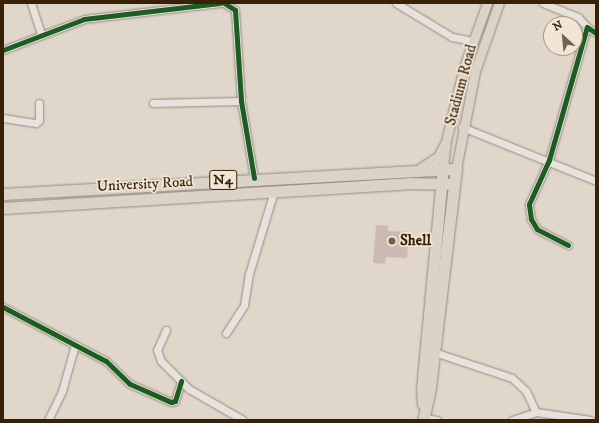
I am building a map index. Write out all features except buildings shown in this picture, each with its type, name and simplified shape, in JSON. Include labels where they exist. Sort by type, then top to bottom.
[{"type":"highway","points":[[418,170],[439,157],[445,145]]},
{"type":"highway","points":[[424,417],[422,389],[438,201],[443,169]]},
{"type":"highway","points":[[424,417],[434,352],[456,169]]},
{"type":"highway","name":"University Road","points":[[3,194],[254,178],[456,169]]},
{"type":"highway","points":[[409,183],[430,189],[438,201]]},
{"type":"highway","name":"University Road","points":[[3,208],[409,183],[453,184]]},
{"type":"main road","name":"Stadium Road","points":[[443,169],[445,145],[473,41],[487,3]]},
{"type":"main road","name":"Stadium Road","points":[[456,169],[462,127],[475,71],[499,3]]},
{"type":"street","points":[[31,3],[41,34]]},
{"type":"street","points":[[3,50],[41,34],[84,19],[220,3]]},
{"type":"street","points":[[224,3],[235,10],[241,101],[254,178]]},
{"type":"street","points":[[396,3],[452,37],[473,41]]},
{"type":"street","points":[[543,3],[578,17],[587,27],[596,33]]},
{"type":"street","points":[[568,245],[537,229],[528,212],[549,160],[587,27]]},
{"type":"street","points":[[153,103],[241,101]]},
{"type":"street","points":[[3,118],[36,123],[39,120],[39,104]]},
{"type":"street","points":[[462,127],[549,160],[596,181]]},
{"type":"street","points":[[226,333],[244,304],[248,274],[274,191]]},
{"type":"street","points":[[3,307],[106,362],[130,384],[171,402],[175,401],[181,381]]},
{"type":"street","points":[[166,330],[157,350],[158,356],[189,389],[242,420]]},
{"type":"street","points":[[48,420],[62,391],[74,345]]},
{"type":"street","points":[[434,352],[512,378],[526,391],[536,412]]},
{"type":"street","points":[[512,420],[536,412],[590,420]]},
{"type":"street","points":[[424,417],[437,420]]},
{"type":"cycle path","points":[[3,50],[84,19],[220,3]]},
{"type":"cycle path","points":[[224,3],[235,10],[241,101],[254,178]]},
{"type":"cycle path","points":[[568,245],[537,229],[531,219],[529,204],[549,160],[587,27],[596,33]]},
{"type":"cycle path","points":[[3,307],[106,361],[130,384],[171,402],[175,401],[181,381]]},
{"type":"place","name":"Shell","points":[[392,241]]}]
